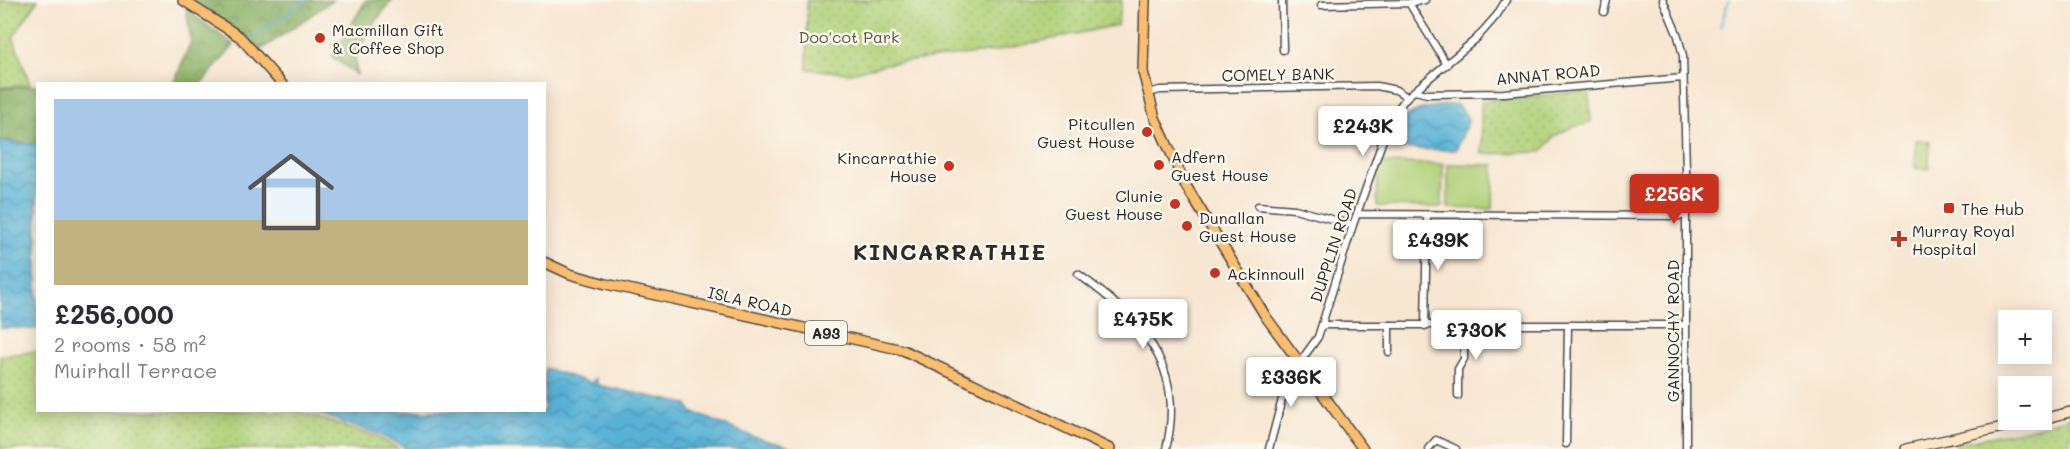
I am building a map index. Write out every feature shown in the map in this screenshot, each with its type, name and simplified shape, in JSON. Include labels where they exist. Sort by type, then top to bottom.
[{"type":"main road","points":[[183,0],[240,37],[280,82]]},
{"type":"main road","points":[[1144,4],[1143,72],[1155,118],[1186,186],[1228,258],[1299,363],[1363,449]]},
{"type":"main road","name":"ISLA ROAD","points":[[546,263],[570,274],[606,284],[903,350],[1110,449]]},
{"type":"street","points":[[1282,0],[1283,50]]},
{"type":"street","points":[[1321,5],[1409,3],[1425,0]]},
{"type":"street","name":"DUPPLIN ROAD","points":[[1269,449],[1287,380],[1318,337],[1353,225],[1391,117],[1407,98],[1476,39],[1497,15],[1506,0]]},
{"type":"street","points":[[1604,12],[1607,0]]},
{"type":"street","name":"GANNOCHY ROAD","points":[[1663,0],[1678,36],[1683,56],[1686,449]]},
{"type":"street","points":[[1409,3],[1447,65]]},
{"type":"street","name":"ANNAT ROAD","points":[[1415,91],[1427,94],[1504,93],[1683,78]]},
{"type":"street","name":"COMELY BANK","points":[[1148,93],[1160,90],[1377,86],[1396,90],[1407,98]]},
{"type":"street","points":[[1258,206],[1295,209],[1353,225]]},
{"type":"street","points":[[1357,214],[1686,216]]},
{"type":"street","points":[[1425,326],[1427,216]]},
{"type":"street","points":[[1078,274],[1114,301],[1155,346],[1164,369],[1171,411],[1166,449]]},
{"type":"street","points":[[1322,325],[1685,325]]},
{"type":"street","points":[[1458,396],[1458,369],[1464,359],[1464,325]]},
{"type":"street","points":[[1566,444],[1568,325]]},
{"type":"street","points":[[1389,326],[1389,352]]},
{"type":"street","points":[[2052,416],[2070,412]]},
{"type":"street","points":[[1906,449],[1998,428]]},
{"type":"street","points":[[1428,449],[1436,440],[1456,449]]},
{"type":"green space","points":[[0,0],[38,0],[13,37],[30,84],[0,88]]},
{"type":"green space","points":[[194,0],[333,0],[262,49]]},
{"type":"green space","points":[[366,0],[392,0],[373,25],[355,57],[357,75],[332,57]]},
{"type":"green space","name":"Doo'cot Park","points":[[807,0],[1122,0],[1117,25],[995,51],[886,64],[850,73],[807,69]]},
{"type":"green space","points":[[186,9],[234,45],[203,82],[173,82],[176,78],[191,41]]},
{"type":"green space","points":[[36,85],[36,145],[0,140],[0,89]]},
{"type":"green space","points":[[1589,91],[1591,123],[1575,126],[1562,132],[1542,152],[1482,154],[1481,101]]},
{"type":"green space","points":[[1916,140],[1930,141],[1929,169],[1915,168]]},
{"type":"green space","points":[[1378,163],[1443,164],[1442,207],[1377,206]]},
{"type":"green space","points":[[1448,164],[1494,165],[1493,209],[1448,208]]},
{"type":"green space","points":[[36,351],[36,412],[300,412],[377,437],[399,449],[0,449],[0,356]]},
{"type":"green space","points":[[2070,417],[2070,449],[1956,449],[1956,443],[2025,430],[2052,430],[2052,422]]},
{"type":"water","points":[[1456,104],[1467,116],[1468,122],[1456,150],[1403,149],[1395,148],[1391,143],[1395,131],[1407,116],[1424,109]]},
{"type":"water","points":[[0,140],[36,145],[36,329],[0,328]]},
{"type":"water","points":[[546,368],[591,383],[596,378],[597,385],[687,404],[692,412],[754,437],[797,449],[407,449],[380,435],[314,412],[546,412]]},
{"type":"waterway","points":[[247,41],[306,0]]},
{"type":"waterway","points":[[1720,27],[1729,0]]},
{"type":"place","name":"Macmillan Gift & Coffee Shop","points":[[320,38]]},
{"type":"place","name":"Pitcullen Guest House","points":[[1147,132]]},
{"type":"place","name":"Adfern Guest House","points":[[1159,165]]},
{"type":"place","name":"Kincarrathie House","points":[[949,166]]},
{"type":"place","name":"Clunie Guest House","points":[[1175,204]]},
{"type":"place","name":"The Hub","points":[[1949,208]]},
{"type":"place","name":"Dunallan Guest House","points":[[1187,226]]},
{"type":"place","name":"Murray Royal Hospital","points":[[1899,239]]},
{"type":"place","name":"Ackinnoull","points":[[1215,273]]},
{"type":"district","name":"KINCARRATHIE","points":[[950,251]]}]
